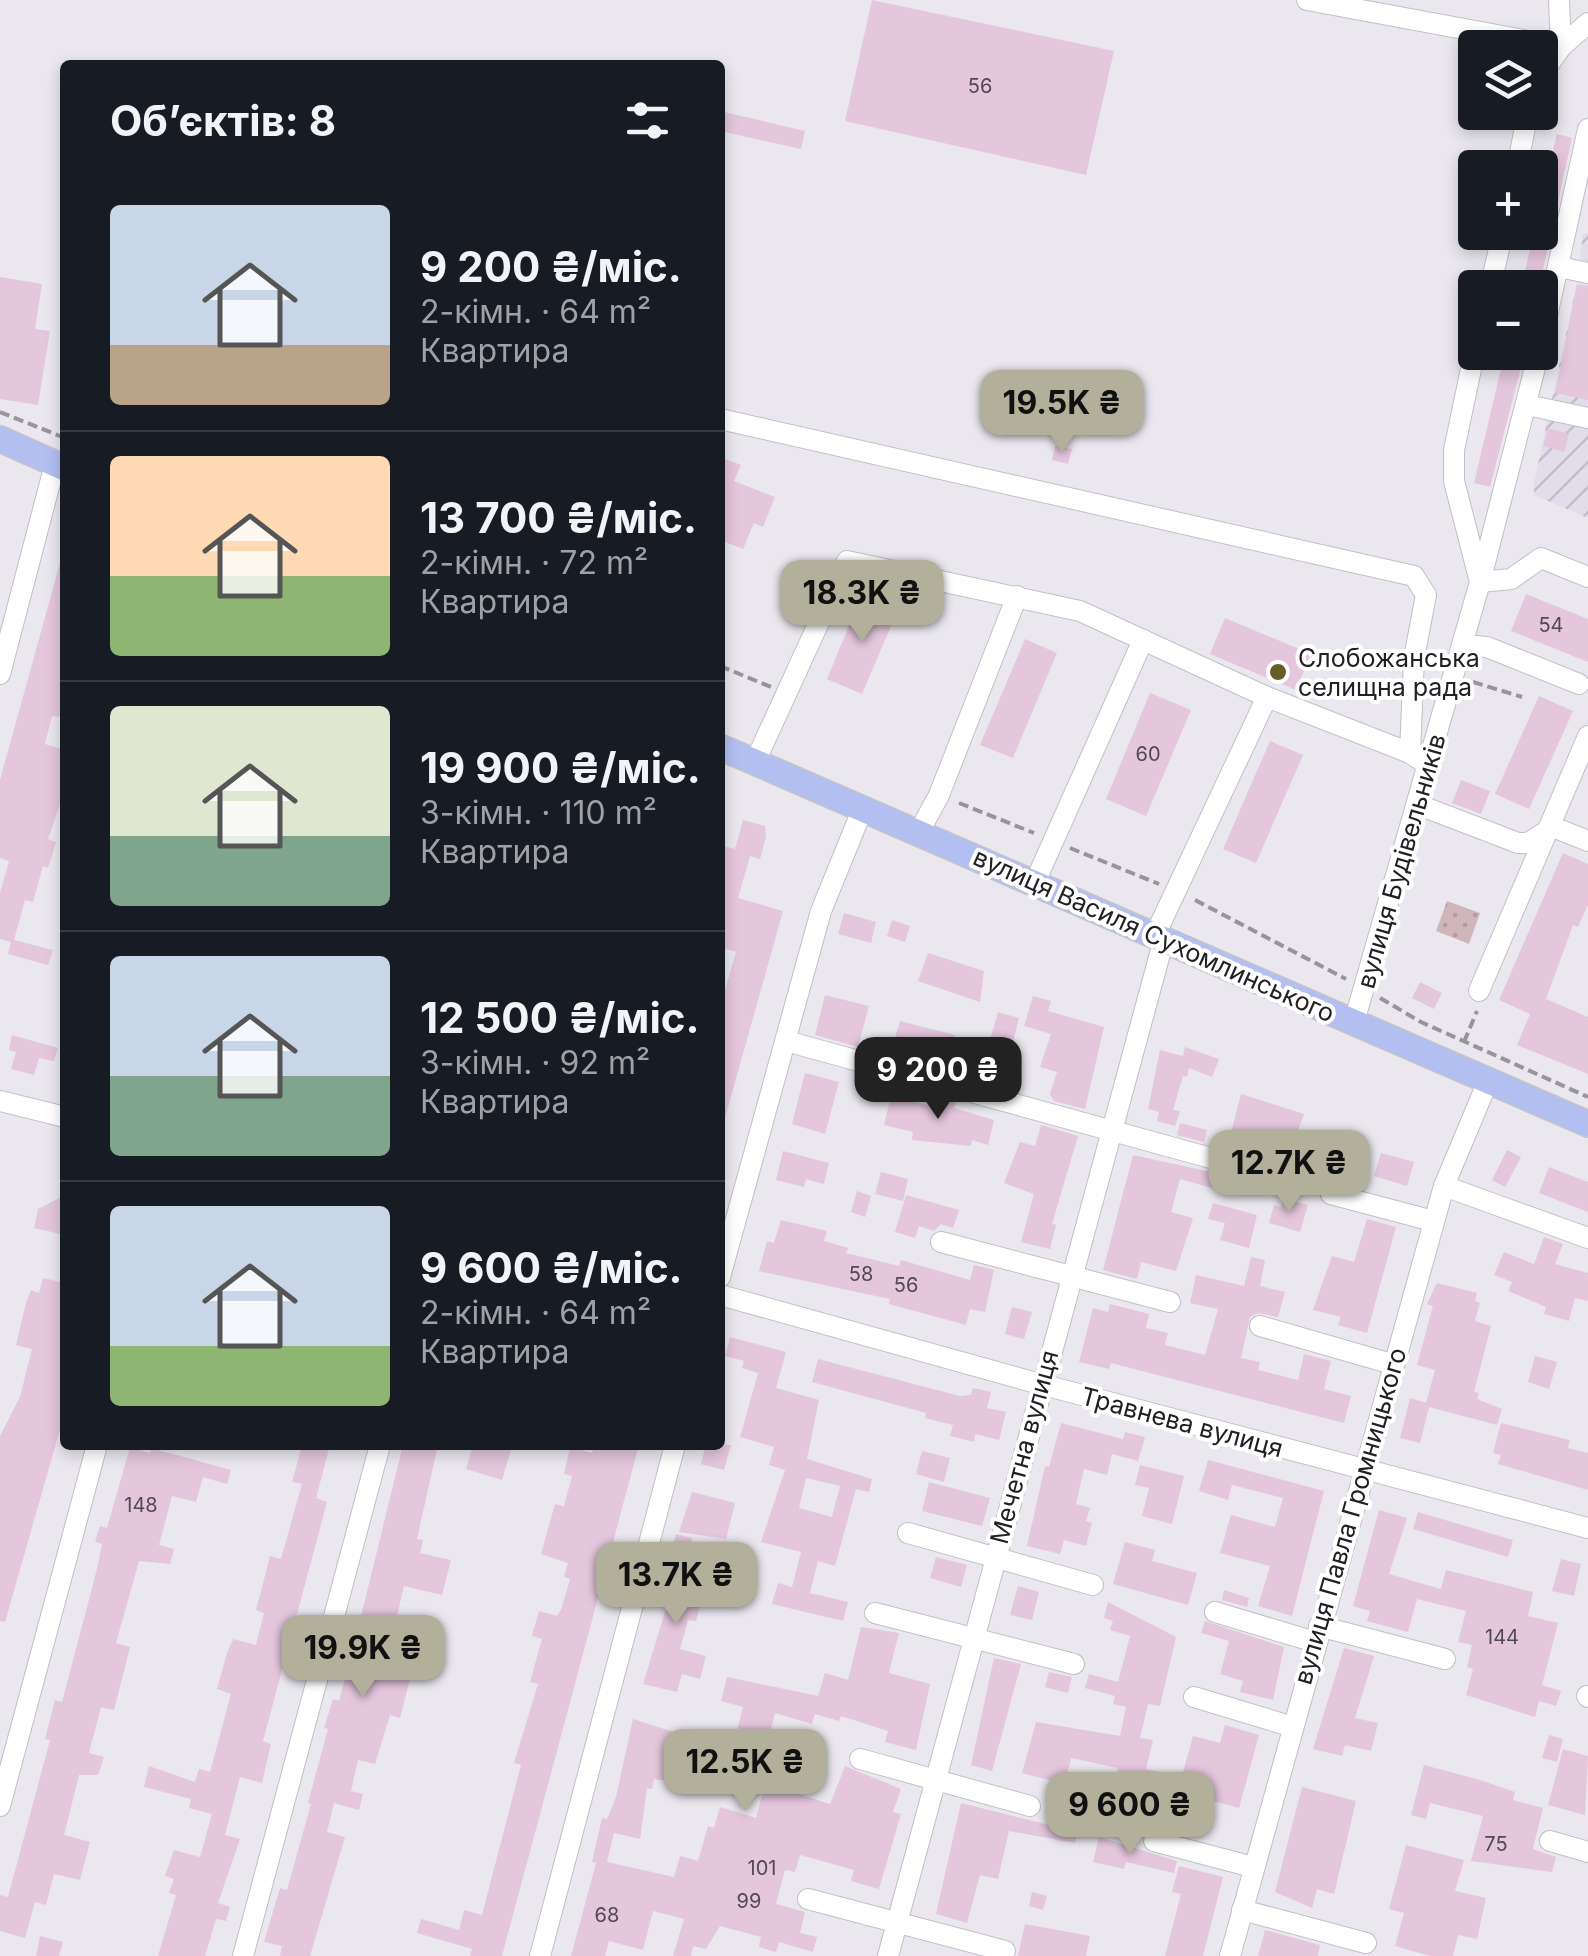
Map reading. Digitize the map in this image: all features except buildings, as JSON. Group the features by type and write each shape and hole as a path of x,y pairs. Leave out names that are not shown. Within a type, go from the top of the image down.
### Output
{"main road":[{"path":"0,439 60,466"},
{"name":"вулиця Василя Сухомлинського","path":"725,749 1588,1124"}],"street":[{"path":"1307,0 1401,10 1560,47"},
{"path":"1558,0 1560,47"},
{"path":"1558,50 1588,23"},
{"path":"1558,271 1578,216 1588,130"},
{"path":"1559,267 1588,273"},
{"name":"вулиця Будівельників","path":"1354,1022 1480,582 1454,481 1454,450 1471,370"},
{"path":"1535,370 1480,582 1511,579 1541,558 1588,577"},
{"path":"1527,406 1588,418"},
{"path":"725,419 1414,576 1426,594 1414,658 1410,753"},
{"path":"0,674 60,466"},
{"path":"755,762 846,561 1080,610 1267,697 1410,753 1429,766"},
{"path":"919,832 938,795 1017,596"},
{"path":"1035,882 1144,640"},
{"path":"1463,645 1487,646 1579,684"},
{"name":"Мечетна вулиця","path":"888,1956 1160,937 1267,697"},
{"path":"1478,1000 1587,741"},
{"path":"1419,804 1518,842 1528,843 1552,827"},
{"path":"725,1259 821,911 863,808"},
{"path":"1552,827 1588,841"},
{"path":"786,1040 1218,1160"},
{"name":"вулиця Павла Громницького","path":"1230,1956 1290,1726 1444,1186 1488,1081"},
{"path":"0,1100 60,1116"},
{"path":"1444,1186 1588,1238"},
{"path":"1331,1194 1434,1221"},
{"path":"942,1242 1170,1302"},
{"name":"Травнева вулиця","path":"725,1296 1588,1528"},
{"path":"1260,1326 1392,1364"},
{"path":"0,1806 96,1450"},
{"path":"243,1956 379,1450"},
{"path":"540,1956 674,1450"},
{"path":"908,1533 1093,1585"},
{"path":"1215,1612 1444,1659"},
{"path":"875,1613 1074,1664"},
{"path":"1194,1697 1290,1726"},
{"path":"860,1759 1030,1806"},
{"path":"1154,1841 1253,1867"},
{"path":"1550,1841 1588,1852"},
{"path":"808,1899 1005,1951"},
{"path":"1242,1910 1366,1943"}],"path":[{"path":"0,412 60,436"},
{"path":"725,668 786,693"},
{"path":"1454,676 1522,697"},
{"path":"938,795 1178,891 1464,1042 1588,1097"},
{"path":"1464,1042 1478,1000"}],"shaded area":[{"path":"1583,233 1588,234 1588,518 1534,495 1577,282"},
{"path":"1447,901 1480,913 1469,944 1436,931"}],"place":[{"name":"Слобожанська селищна рада","path":"1278,672"}]}
